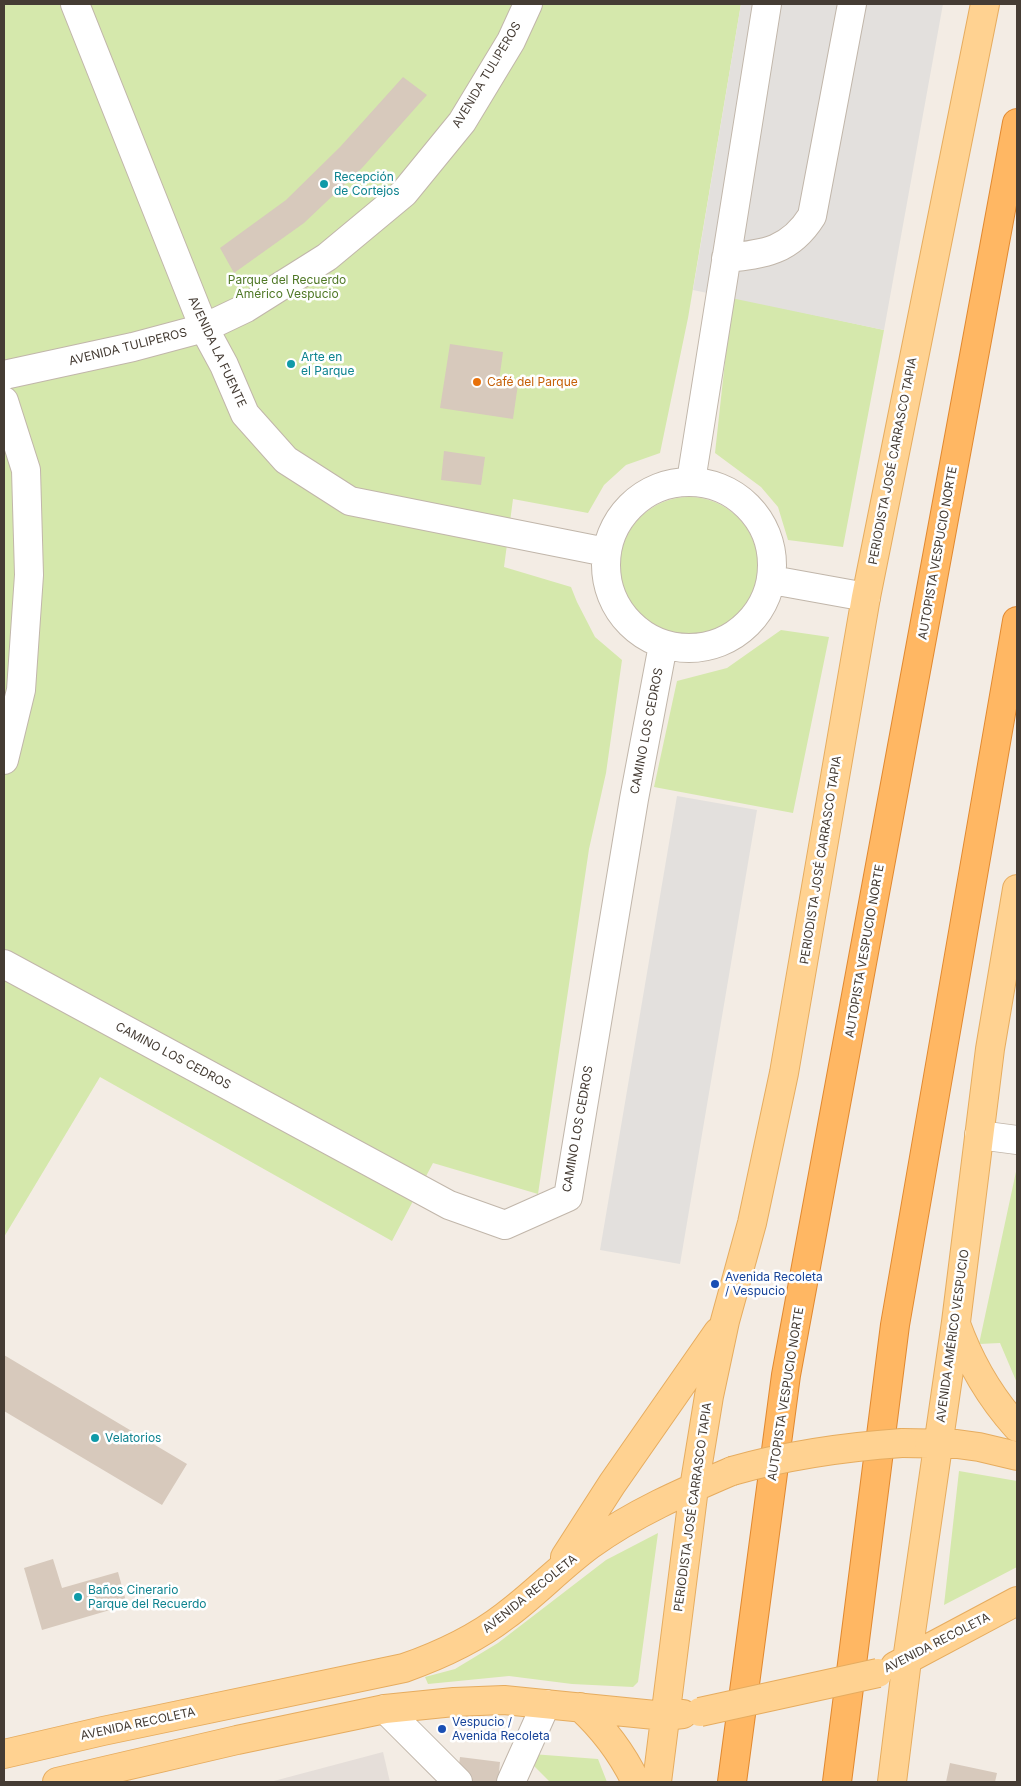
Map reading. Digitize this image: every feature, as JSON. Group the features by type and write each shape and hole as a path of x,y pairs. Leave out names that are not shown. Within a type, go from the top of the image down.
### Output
{"highway":[{"name":"AUTOPISTA VESPUCIO NORTE","path":"732,1782 786,1375 1017,124"},
{"path":"837,1782 895,1325 1017,621"}],"main road":[{"name":"PERIODISTA JOSÉ CARRASCO TAPIA","path":"665,1716 694,1488 709,1396 725,1321 752,1223 784,1073 866,597 985,4"},
{"name":"AVENIDA AMÉRICO VESPUCIO","path":"892,1782 907,1660 956,1322 990,1049 1017,890"},
{"path":"554,1573 612,1484 725,1321"},
{"path":"956,1322 964,1346 988,1391 1017,1427"},
{"name":"AVENIDA RECOLETA","path":"4,1754 103,1731 404,1668 451,1650 506,1616 554,1573 592,1544 632,1519 732,1471 818,1451 902,1443 938,1443 979,1447 1017,1456"},
{"name":"AVENIDA RECOLETA","path":"57,1782 237,1740 385,1710 504,1700 665,1716 700,1712 878,1673 907,1660 1017,1601"},
{"path":"580,1707 609,1737 636,1782"},
{"path":"658,1782 665,1716"}],"street":[{"name":"AVENIDA LA FUENTE","path":"75,4 204,328 224,366 245,414 286,460 350,502 606,552"},
{"name":"AVENIDA TULIPEROS","path":"4,375 133,347 204,328 246,308 327,257 404,193 462,122 511,41 528,4"},
{"path":"691,481 767,4"},
{"path":"726,258 760,254 784,245 803,231 812,216 852,4"},
{"path":"4,401 26,470 29,575 21,690 4,760"},
{"path":"691,481 719,486 744,502 762,524 772,551 772,580 762,607 744,629 719,644 691,649 663,645 642,634 624,618 612,598 606,575 606,552 613,529 627,508 645,493 667,484 691,481"},
{"path":"772,580 866,597"},
{"name":"CAMINO LOS CEDROS","path":"4,964 449,1205 505,1225 568,1197 634,799 663,645"},
{"path":"979,1135 1017,1140"},
{"path":"511,1782 546,1704"},
{"path":"385,1710 458,1782"}],"shaded area":[{"path":"741,4 943,4 884,330 693,290"},
{"path":"677,796 757,810 680,1264 600,1250"},
{"path":"383,1752 390,1782 270,1782"}],"green space":[{"name":"Parque del Recuerdo Américo Vespucio","path":"4,4 741,4 688,318 660,453 626,465 604,485 588,513 513,499 504,567 571,587 595,637 622,660 606,773 589,849 538,1194 433,1163 392,1241 100,1077 4,1237"},
{"path":"732,297 884,330 843,547 788,540 778,507 761,487 715,453"},
{"path":"689,497 715,503 727,509 737,518 746,528 752,540 758,566 752,592 746,604 737,614 727,623 715,629 689,635 663,629 651,623 641,614 632,604 626,592 620,566 626,540 632,528 641,518 651,509 663,503"},
{"path":"781,630 829,637 793,813 654,787 677,681 727,668"},
{"path":"1017,1167 1017,1383 1000,1343 979,1344"},
{"path":"959,1471 1017,1481 1017,1567 944,1605"},
{"path":"658,1533 638,1682 633,1687 572,1684 509,1676 428,1684 425,1677 455,1669 498,1643 606,1560"},
{"path":"532,1754 598,1759 607,1782 550,1782 532,1764"}],"building":[{"name":"Recepción de Cortejos","path":"403,77 427,95 362,168 304,223 234,273 220,248 286,200 340,147"},
{"name":"Café del Parque","path":"450,344 503,352 499,381 518,384 513,419 440,408"},
{"path":"444,451 485,457 481,485 441,480"},
{"name":"Velatorios","path":"4,1355 187,1464 162,1505 4,1411"},
{"name":"Baños Cinerario Parque del Recuerdo","path":"53,1559 62,1588 118,1572 127,1605 42,1630 24,1568"},
{"path":"460,1757 500,1762 498,1782 457,1782"},
{"path":"950,1763 997,1773 995,1782 946,1782"}],"place":[{"name":"Recepción de Cortejos","path":"324,184"},
{"name":"Arte en el Parque","path":"291,364"},
{"name":"Café del Parque","path":"477,382"},
{"name":"Avenida Recoleta / Vespucio","path":"715,1284"},
{"name":"Velatorios","path":"95,1438"},
{"name":"Baños Cinerario Parque del Recuerdo","path":"78,1597"},
{"name":"Vespucio / Avenida Recoleta","path":"442,1729"}]}
